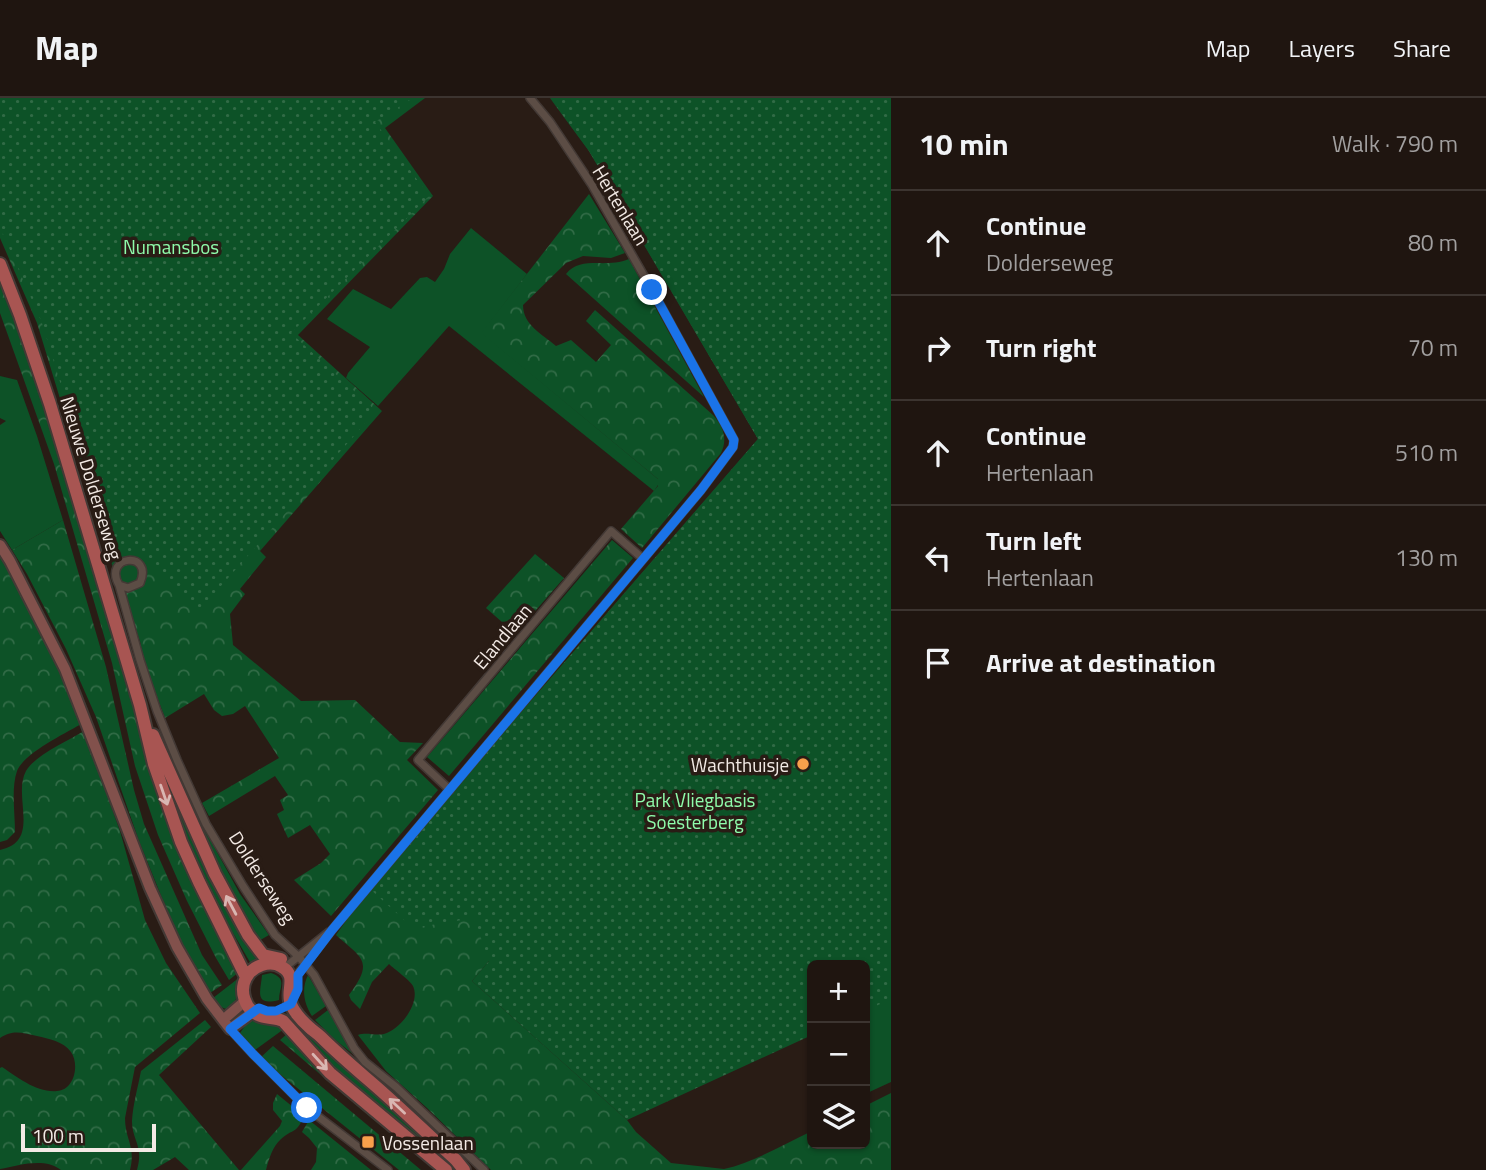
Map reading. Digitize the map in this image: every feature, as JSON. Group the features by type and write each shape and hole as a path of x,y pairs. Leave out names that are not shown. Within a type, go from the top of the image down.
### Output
{"main road":[{"name":"Nieuwe Dolderseweg","path":"0,264 50,404 140,705 154,764 181,842 228,942 249,974"},
{"path":"0,545 65,669 149,888 177,947 206,999 227,1025 252,1007"},
{"name":"Nieuwe Dolderseweg","path":"140,705 215,874 256,948 263,955 291,963"},
{"path":"252,1007 276,1011 293,1001 298,989 298,975 291,963"},
{"path":"291,963 269,964 258,967 249,974 243,988 257,1015 283,1021 330,1073 446,1170"},
{"path":"291,963 289,974 292,982 289,995 319,1034 464,1170"}],"street":[{"name":"Hertenlaan","path":"298,975 332,930 701,490 729,454 734,440 659,301 592,185 550,122 530,98"},
{"name":"Elandlaan","path":"450,790 418,760 611,531 642,558"},
{"name":"Dolderseweg","path":"119,585 139,660 157,711 206,824 291,963 307,965 354,1048 365,1062 396,1087 484,1170"},
{"name":"Hertenlaan","path":"291,963 332,930"},
{"path":"227,1025 307,1108 388,1170"}],"green space":[{"name":"Numansbos","path":"0,98 425,98 385,128 433,196 298,335 382,411 260,551 266,557 240,589 245,594 230,614 233,645 301,701 355,700 400,742 423,743 407,760 438,790 331,916 294,880 330,854 310,825 288,838 277,814 284,810 280,800 288,795 275,776 209,816 202,803 279,758 245,706 233,714 222,716 214,710 204,694 165,718 103,540 37,323 0,238"},
{"name":"Numansbos","path":"0,98 413,98 375,122 429,196 291,333 376,411 197,613 140,550 113,555 42,323 0,227"},
{"path":"550,98 792,404 489,961 472,981 671,1163 724,1169 758,1157 807,1133 807,1149 870,1149 870,1104 891,1093 891,1170 491,1170 386,1071 358,1035 384,1034 396,1027 412,1008 415,993 413,986 389,964 372,982 360,1009 349,995 361,975 362,961 336,935 369,888 758,439 589,151"},
{"name":"Park Vliegbasis Soesterberg","path":"550,98 891,98 891,999 870,1009 870,960 807,960 807,1037 627,1120 472,981 489,961 474,918 413,928 369,888 758,439 589,151"},
{"path":"589,194 625,253 611,258 583,256 566,263 523,305 526,318 556,346 571,340 596,362 611,345 586,321 595,310 713,415 722,428 724,438 721,453 642,548 621,529 658,486 658,479 481,333"},
{"path":"471,228 527,274 482,333 658,479 654,491 449,326 378,406 346,378 370,347 327,319 353,289 391,309 420,278 427,277 435,282 450,254"},
{"path":"629,259 704,397 566,274 579,265"},
{"path":"0,277 24,339 186,868 239,972 229,980 187,901 158,835 135,766 112,663 54,464 0,313"},
{"path":"0,376 17,380 63,520 12,550 0,531 0,425 6,421 0,418"},
{"path":"63,520 106,667 144,824 202,955 222,985 210,993 182,943 162,898 96,717 66,649 12,550"},
{"path":"612,540 633,558 449,776 427,757"},
{"path":"0,554 24,596 83,723 46,744 21,764 14,785 15,832 7,840 0,842"},
{"path":"535,554 564,578 529,618 502,622 486,608"},
{"path":"84,731 120,831 145,920 166,963 200,1013 135,1067 125,1118 132,1155 130,1170 61,1170 40,1163 0,1169 0,1068 42,1090 57,1091 63,1090 71,1082 75,1063 71,1052 55,1041 18,1032 0,1038 0,850 13,845 20,838 24,817 23,781 30,765"},
{"path":"172,795 217,885 261,958 251,964 194,860 184,838"},
{"path":"189,807 194,810 240,894 269,935 257,942 232,897"},
{"path":"271,973 279,978 281,984 279,1000 271,1002 262,999 260,991 262,975"},
{"path":"308,975 326,1006 312,1016 304,996"},
{"path":"240,977 236,999 230,1008 225,1009 213,998"},
{"path":"891,987 891,1082 870,1092 870,1023 870,997"},
{"path":"328,1010 354,1055 315,1020"},
{"path":"292,1012 321,1046 452,1167 338,1071 285,1017"},
{"path":"252,1019 284,1029 255,1050 240,1033"},
{"path":"205,1020 211,1027 159,1075 239,1170 189,1170 175,1157 153,1170 137,1170 139,1155 132,1121 141,1071"},
{"path":"287,1034 339,1087 381,1126 280,1040"},
{"path":"273,1046 421,1170 399,1170 260,1058"},
{"path":"277,1094 304,1116 296,1129 275,1146 266,1170 241,1170 280,1126 282,1121 273,1110"},
{"path":"309,1120 371,1170 311,1170 316,1162 317,1148 302,1132"}],"place":[{"name":"Wachthuisje","path":"803,764"},
{"name":"Vossenlaan","path":"368,1142"}],"route":[{"path":"307,1108 230,1029 259,1008 276,1011 291,1004 298,989 298,975 332,930 701,490 733,447 734,440 652,290"}]}
